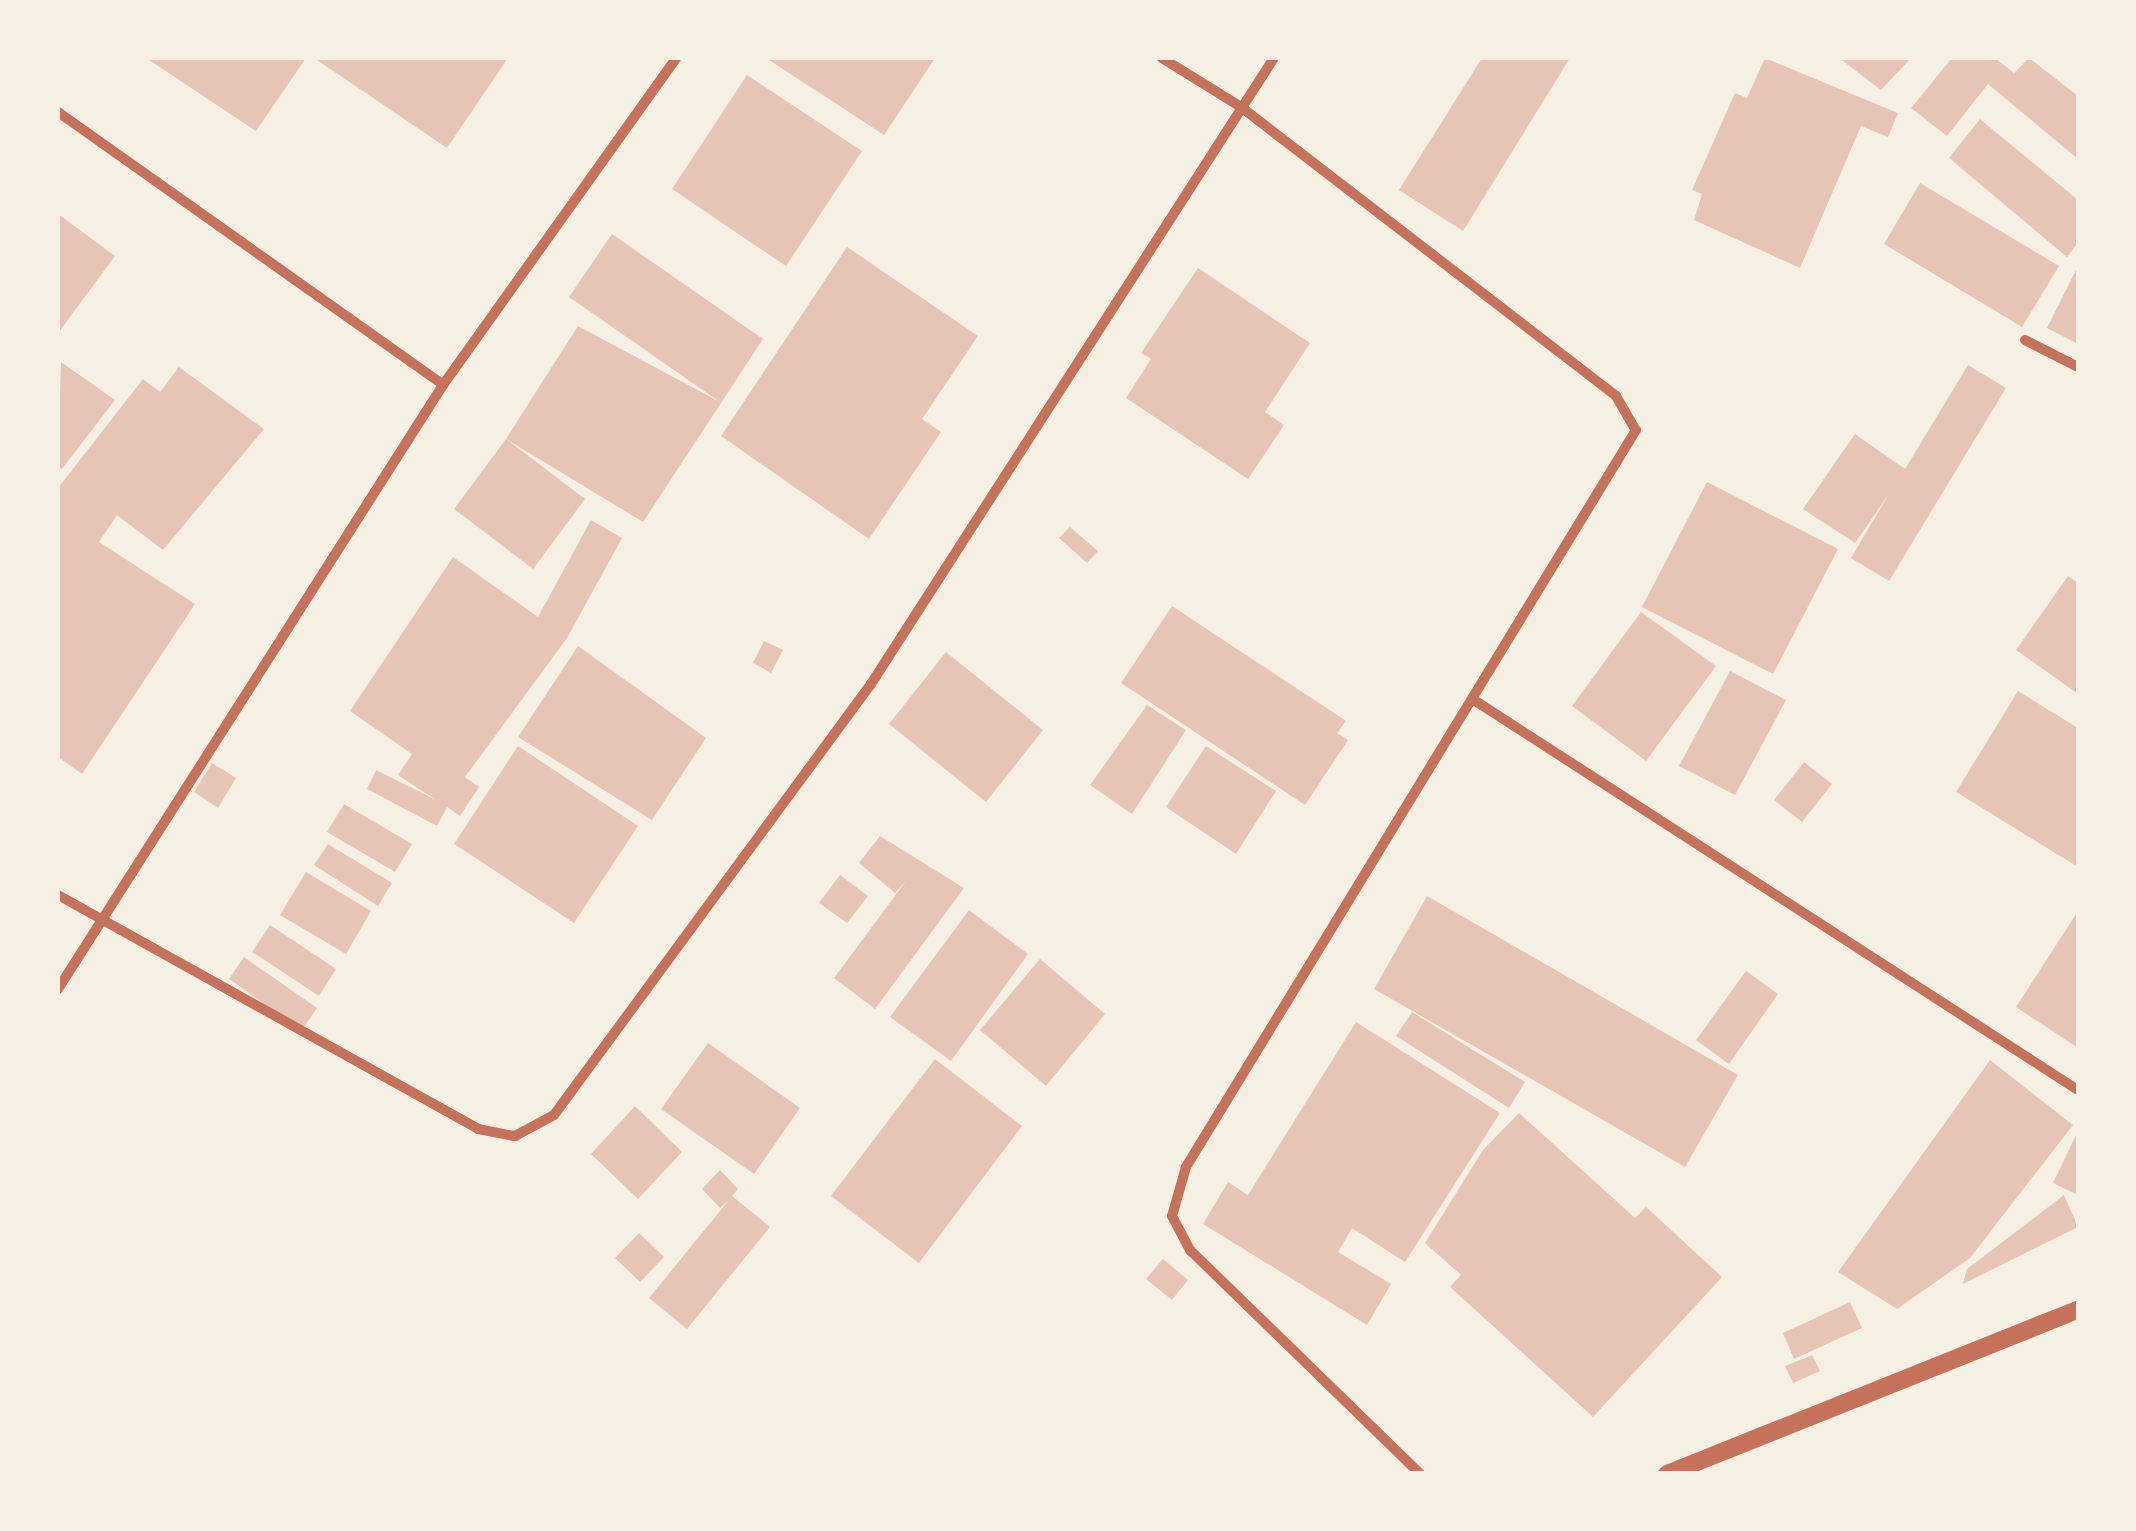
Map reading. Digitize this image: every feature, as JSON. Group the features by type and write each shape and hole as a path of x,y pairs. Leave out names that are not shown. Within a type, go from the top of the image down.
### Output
{"street":[{"path":"58,989 443,385 676,58"},
{"path":"1162,58 1241,107 1616,396 1636,430 1477,702 1186,1167 1172,1216 1191,1251 1420,1474"},
{"path":"58,895 101,924 478,1129 516,1136 554,1116 871,684 1274,58"},
{"path":"58,112 443,385"},
{"path":"2025,340 2078,367"},
{"path":"1477,702 2078,1090"},
{"path":"1667,1474 2078,1310"}],"building":[{"path":"146,58 306,58 256,131"},
{"path":"314,58 508,58 447,148"},
{"path":"766,58 935,58 884,135"},
{"path":"1482,58 1570,58 1463,231 1399,190"},
{"path":"1765,58 1898,113 1888,137 1861,126 1800,268 1694,220 1702,194 1692,190 1735,93 1747,98"},
{"path":"1839,58 1911,58 1881,90"},
{"path":"1952,58 1995,58 2014,73 2029,58 2078,96 2078,159 1988,84 1947,136 1911,108"},
{"path":"747,75 862,151 786,266 672,189"},
{"path":"1980,119 2078,200 2078,243 2067,257 1949,158"},
{"path":"1920,183 2059,266 2022,327 1884,244"},
{"path":"58,214 115,256 58,333"},
{"path":"612,234 763,339 643,522 506,439 578,326 720,402 569,297"},
{"path":"847,247 978,336 922,419 941,432 869,539 721,436"},
{"path":"2078,266 2078,344 2047,328"},
{"path":"1198,268 1310,343 1265,412 1284,425 1248,479 1126,398 1151,359 1141,353"},
{"path":"61,362 115,400 62,469 58,466"},
{"path":"1968,365 2006,388 1889,581 1851,558 1889,494 1855,543 1803,509 1855,434 1905,469"},
{"path":"179,367 264,429 163,550 117,515 99,542 195,604 82,774 58,757 58,488 143,379 160,392"},
{"path":"506,439 585,499 533,569 454,509"},
{"path":"1707,482 1838,549 1773,674 1642,607"},
{"path":"591,520 622,538 567,638 465,777 479,787 460,816 447,807 437,826 367,789 376,770 436,800 398,775 412,754 350,711 453,557 538,617"},
{"path":"1070,527 1098,551 1087,563 1059,538"},
{"path":"2068,576 2078,583 2078,694 2016,650"},
{"path":"1172,606 1346,721 1337,733 1348,740 1305,805 1121,683"},
{"path":"1641,612 1716,666 1646,761 1572,706"},
{"path":"764,641 783,650 771,673 753,663"},
{"path":"578,646 706,738 652,820 518,737"},
{"path":"946,652 1043,730 986,802 889,724"},
{"path":"1730,671 1786,700 1735,795 1679,766"},
{"path":"2018,691 2078,728 2078,867 1956,792"},
{"path":"1147,705 1186,730 1132,814 1090,785"},
{"path":"518,746 638,826 574,923 454,844"},
{"path":"1206,746 1276,791 1236,854 1166,807"},
{"path":"1804,762 1832,784 1802,822 1774,800"},
{"path":"212,763 236,778 218,808 194,792"},
{"path":"344,804 412,844 395,872 327,832"},
{"path":"880,836 964,888 875,1009 834,978 906,881 895,893 859,863"},
{"path":"328,844 392,883 378,906 314,865"},
{"path":"306,872 371,911 346,954 280,915"},
{"path":"840,875 868,896 847,923 819,903"},
{"path":"1427,896 1738,1075 1685,1167 1374,989"},
{"path":"969,910 1028,954 951,1061 890,1017"},
{"path":"2078,911 2078,1048 2016,1007"},
{"path":"270,925 336,969 319,996 252,952"},
{"path":"244,957 317,1008 302,1030 229,979"},
{"path":"1040,959 1105,1014 1046,1086 980,1030"},
{"path":"1746,971 1778,994 1729,1064 1696,1040"},
{"path":"1412,1012 1525,1082 1509,1108 1396,1036"},
{"path":"1356,1022 1500,1113 1405,1262 1352,1228 1338,1252 1391,1284 1367,1325 1203,1224 1228,1182 1248,1195"},
{"path":"708,1043 800,1108 754,1174 661,1109"},
{"path":"935,1059 1022,1126 919,1263 831,1196"},
{"path":"1990,1060 2073,1125 1970,1258 1897,1309 1838,1272"},
{"path":"635,1106 682,1152 638,1199 591,1154"},
{"path":"1519,1113 1635,1218 1646,1207 1722,1277 1593,1417 1450,1287 1461,1275 1425,1243 1483,1150"},
{"path":"2078,1131 2078,1195 2053,1183"},
{"path":"720,1170 738,1189 732,1196 770,1227 687,1329 649,1298 729,1200 720,1208 702,1189"},
{"path":"2064,1195 2078,1227 1963,1284 1967,1269"},
{"path":"639,1233 664,1257 640,1282 615,1258"},
{"path":"1163,1259 1188,1280 1172,1300 1146,1279"},
{"path":"1850,1302 1862,1328 1794,1359 1783,1333"},
{"path":"1812,1355 1820,1371 1793,1383 1785,1366"}]}
